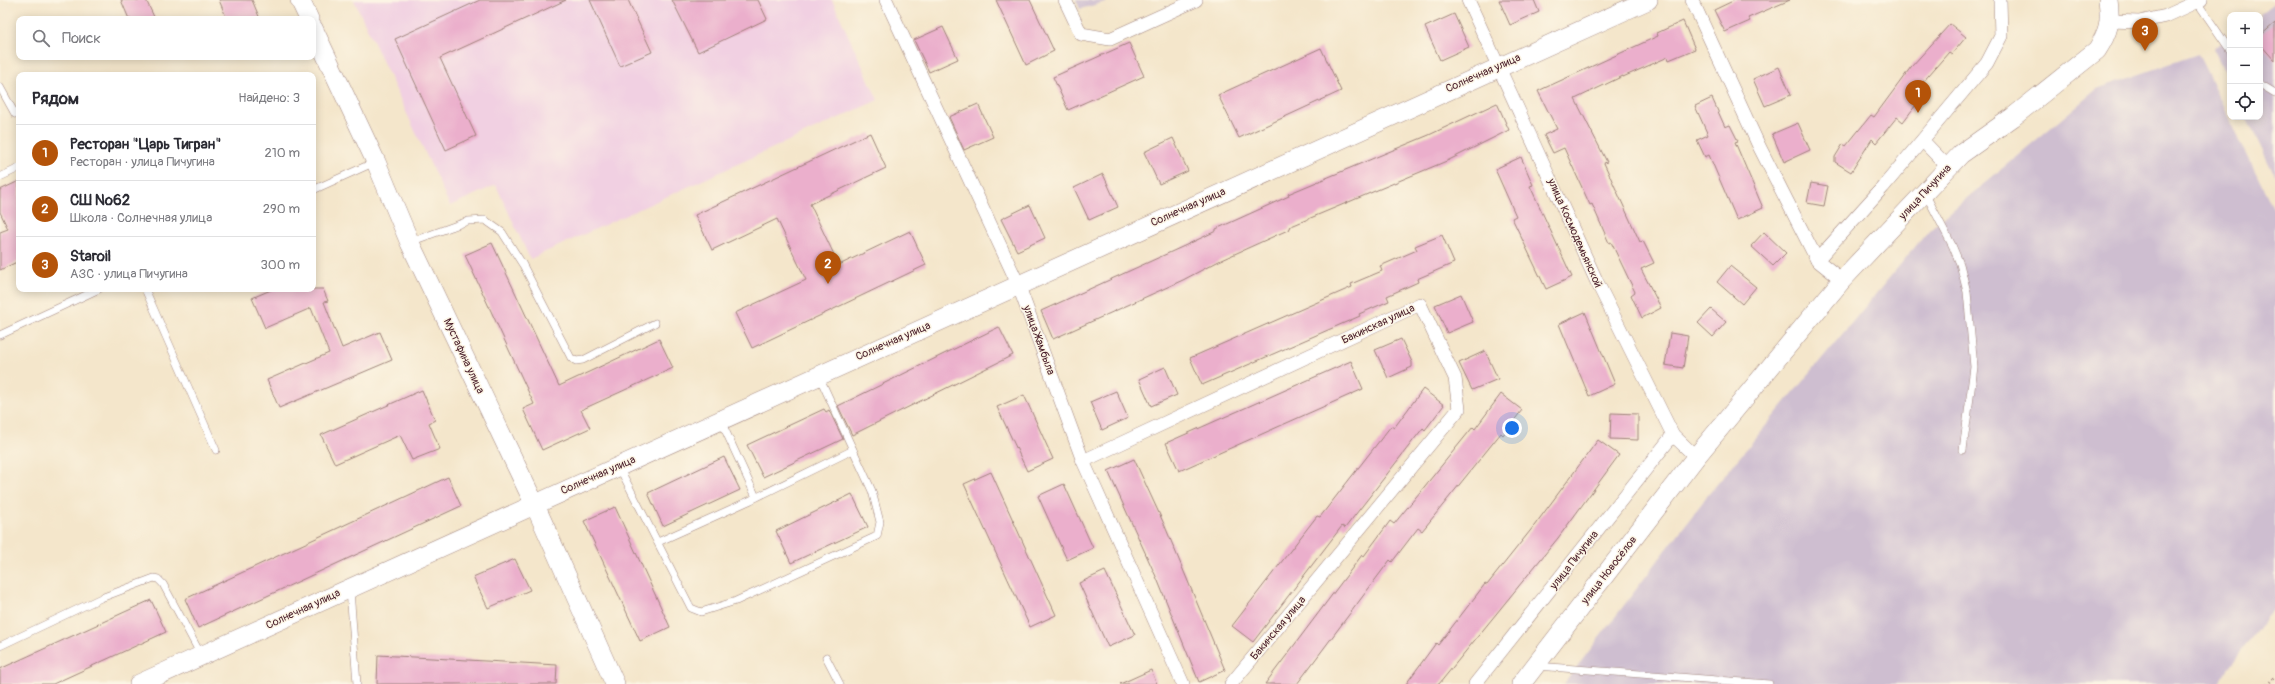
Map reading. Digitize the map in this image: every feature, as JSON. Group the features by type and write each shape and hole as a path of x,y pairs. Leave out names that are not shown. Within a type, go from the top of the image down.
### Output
{"street":[{"path":"300,0 308,16"},
{"name":"улица Жамбыла","path":"886,0 1018,284 1083,461 1183,684"},
{"path":"1065,0 1081,34 1110,39 1196,0"},
{"name":"улица Космодемьянской","path":"1468,0 1500,66 1597,282 1673,435 1696,457"},
{"name":"Солнечная улица","path":"140,684 534,503 1648,0"},
{"path":"1692,0 1759,146 1817,260 1842,280"},
{"path":"1817,260 1923,141 1987,63 2001,36 2000,0"},
{"path":"2108,0 2110,21 2139,22 2166,16 2199,1"},
{"name":"улица Пичугина","path":"1696,457 1842,280 1948,167 1961,154 2013,117 2097,50 2106,36 2110,21"},
{"name":"Мустафина улица","path":"316,34 376,162 410,243 534,503 615,684"},
{"path":"1923,141 1948,167"},
{"name":"Бакинская улица","path":"1083,461 1420,304 1455,378 1459,409 1231,684"},
{"name":"улица Пичугина","path":"1475,684 1673,435"},
{"name":"улица Новосёлов","path":"1521,684 1696,457"}],"lane":[{"path":"2199,1 2229,48"},
{"path":"2263,86 2275,93"},
{"path":"0,87 15,114"},
{"path":"316,189 376,162"},
{"path":"0,176 16,169"},
{"path":"1924,193 1954,252 1967,292 1974,367 1963,450"},
{"path":"410,243 468,221 485,220 502,232 515,252 571,358 576,361 583,360 655,323"},
{"path":"0,335 93,292"},
{"path":"146,292 216,450"},
{"path":"618,466 691,608 701,612 736,601 877,536 880,522 872,491 819,374"},
{"path":"720,419 756,497"},
{"path":"658,542 853,450"},
{"path":"0,646 101,598 154,578 158,578 163,584 202,655"},
{"path":"350,588 357,684"},
{"path":"826,657 840,684"},
{"path":"1535,666 1769,684"}],"path":[{"path":"2267,684 2275,676"}],"shaded area":[{"path":"354,0 832,0 878,100 530,259 496,185 450,206"},
{"path":"1076,0 1112,0 1080,9"},
{"path":"2275,2 2275,176 2247,120 2263,120 2262,12"},
{"path":"2227,38 2227,77 2213,48"},
{"path":"2198,54 2227,114 2227,120 2230,120 2275,212 2275,606 2217,684 1564,684 1708,495 1930,229 2097,89"}],"building":[{"path":"121,0 146,0 154,16 128,16"},
{"path":"219,0 252,0 259,16 226,16"},
{"path":"480,0 566,0 440,58 476,136 446,150 395,39"},
{"path":"590,0 628,0 652,52 620,66"},
{"path":"672,0 758,0 767,19 698,52"},
{"path":"996,0 1030,0 1054,51 1026,65"},
{"path":"1499,0 1534,0 1539,12 1510,25"},
{"path":"1735,0 1790,0 1748,18 1750,21 1725,32 1714,10"},
{"path":"1454,14 1469,47 1440,60 1425,27"},
{"path":"1683,21 1695,49 1669,60 1668,57 1623,76 1575,99 1607,162 1604,163 1640,242 1643,241 1654,263 1641,269 1661,308 1642,318 1631,295 1635,292 1611,242 1609,243 1592,204 1590,205 1564,148 1553,153 1544,135 1557,129 1538,91 1658,36 1657,33"},
{"path":"2275,23 2275,61 2263,47 2263,33"},
{"path":"1950,24 1966,37 1952,54 1949,52 1915,91 1922,97 1903,122 1897,117 1876,143 1872,139 1851,172 1835,162 1835,157 1843,144 1846,146 1871,115 1874,117 1911,67"},
{"path":"943,27 958,59 929,72 914,40"},
{"path":"1129,43 1144,76 1068,110 1053,77"},
{"path":"1321,48 1341,91 1239,138 1218,95"},
{"path":"1779,67 1791,95 1765,106 1753,79"},
{"path":"1712,98 1725,127 1730,125 1738,141 1735,142 1763,208 1737,220 1709,155 1705,157 1697,140 1708,135 1695,106"},
{"path":"1497,103 1509,130 1449,160 1289,227 1290,229 1219,261 1183,280 1053,339 1041,311 1216,231 1216,229 1289,196 1288,194 1429,135"},
{"path":"978,104 993,137 964,150 949,117"},
{"path":"1798,123 1810,150 1784,162 1772,134"},
{"path":"870,133 886,168 810,204 839,265 910,231 926,265 752,348 735,313 806,280 777,219 712,250 695,215"},
{"path":"1173,138 1188,171 1159,184 1144,152"},
{"path":"1521,157 1533,185 1530,186 1572,277 1546,289 1512,218 1516,216 1495,169"},
{"path":"1103,174 1118,207 1089,220 1074,188"},
{"path":"16,182 16,262 0,270 0,232 8,229 0,212 0,190"},
{"path":"1811,183 1828,186 1824,206 1807,203"},
{"path":"1030,205 1045,238 1017,251 1001,219"},
{"path":"1764,232 1786,253 1773,266 1751,246"},
{"path":"1442,235 1454,263 1417,279 1418,282 1387,296 1389,301 1359,314 1360,316 1202,385 1190,358 1352,287 1351,284 1382,271 1380,266 1417,250 1415,246"},
{"path":"492,243 559,386 659,339 673,368 581,410 590,428 542,450 523,409 534,404 465,255"},
{"path":"1730,266 1756,287 1742,304 1717,282"},
{"path":"316,289 323,289 328,301 324,302 342,348 380,332 392,360 279,408 267,380 329,353 311,308 265,328 252,298 266,292 316,292"},
{"path":"1461,294 1473,322 1447,333 1435,305"},
{"path":"1711,309 1726,322 1713,337 1698,323"},
{"path":"1585,312 1615,384 1589,396 1559,324"},
{"path":"999,327 1013,355 852,435 838,406"},
{"path":"1670,333 1688,336 1683,368 1665,365"},
{"path":"1401,339 1412,362 1412,367 1388,378 1375,350"},
{"path":"1485,351 1498,379 1472,390 1459,363"},
{"path":"1351,361 1363,389 1179,471 1166,443"},
{"path":"1165,367 1177,395 1151,406 1139,379"},
{"path":"1423,389 1444,405 1425,430 1423,428 1345,528 1342,526 1253,642 1232,626 1317,516 1320,517 1391,426 1394,428"},
{"path":"422,390 435,420 429,423 440,449 412,460 400,435 335,464 321,435"},
{"path":"1116,391 1128,418 1102,430 1090,402"},
{"path":"1501,394 1522,410 1503,435 1501,433 1422,531 1418,528 1392,562 1390,560 1297,684 1265,684 1362,555 1364,556 1390,521 1394,524 1473,427 1475,429"},
{"path":"1024,395 1053,459 1027,471 997,407"},
{"path":"824,409 826,412 829,410 843,439 763,477 747,445"},
{"path":"1611,413 1638,414 1638,440 1610,439"},
{"path":"1598,440 1619,455 1558,538 1439,684 1406,684 1436,643 1438,645 1485,584 1487,585 1534,526"},
{"path":"724,457 740,490 663,526 648,493"},
{"path":"1134,459 1164,524 1225,670 1199,682 1158,581 1108,471"},
{"path":"991,472 1056,615 1030,627 964,484"},
{"path":"448,477 461,506 198,628 185,599"},
{"path":"1064,484 1093,548 1067,560 1038,496"},
{"path":"852,494 868,527 791,563 776,531"},
{"path":"615,507 670,627 640,641 584,521"},
{"path":"515,559 530,590 488,608 473,577"},
{"path":"1105,571 1135,635 1108,647 1079,583"},
{"path":"151,600 166,632 53,684 0,684 0,669"},
{"path":"378,655 557,665 556,684 377,684"},
{"path":"1151,670 1157,684 1120,684"}],"place":[{"name":"Staroil","path":"2145,51"},
{"name":"Ресторан \"Царь Тигран\"","path":"1918,113"},
{"name":"СШ №62","path":"828,284"}]}
